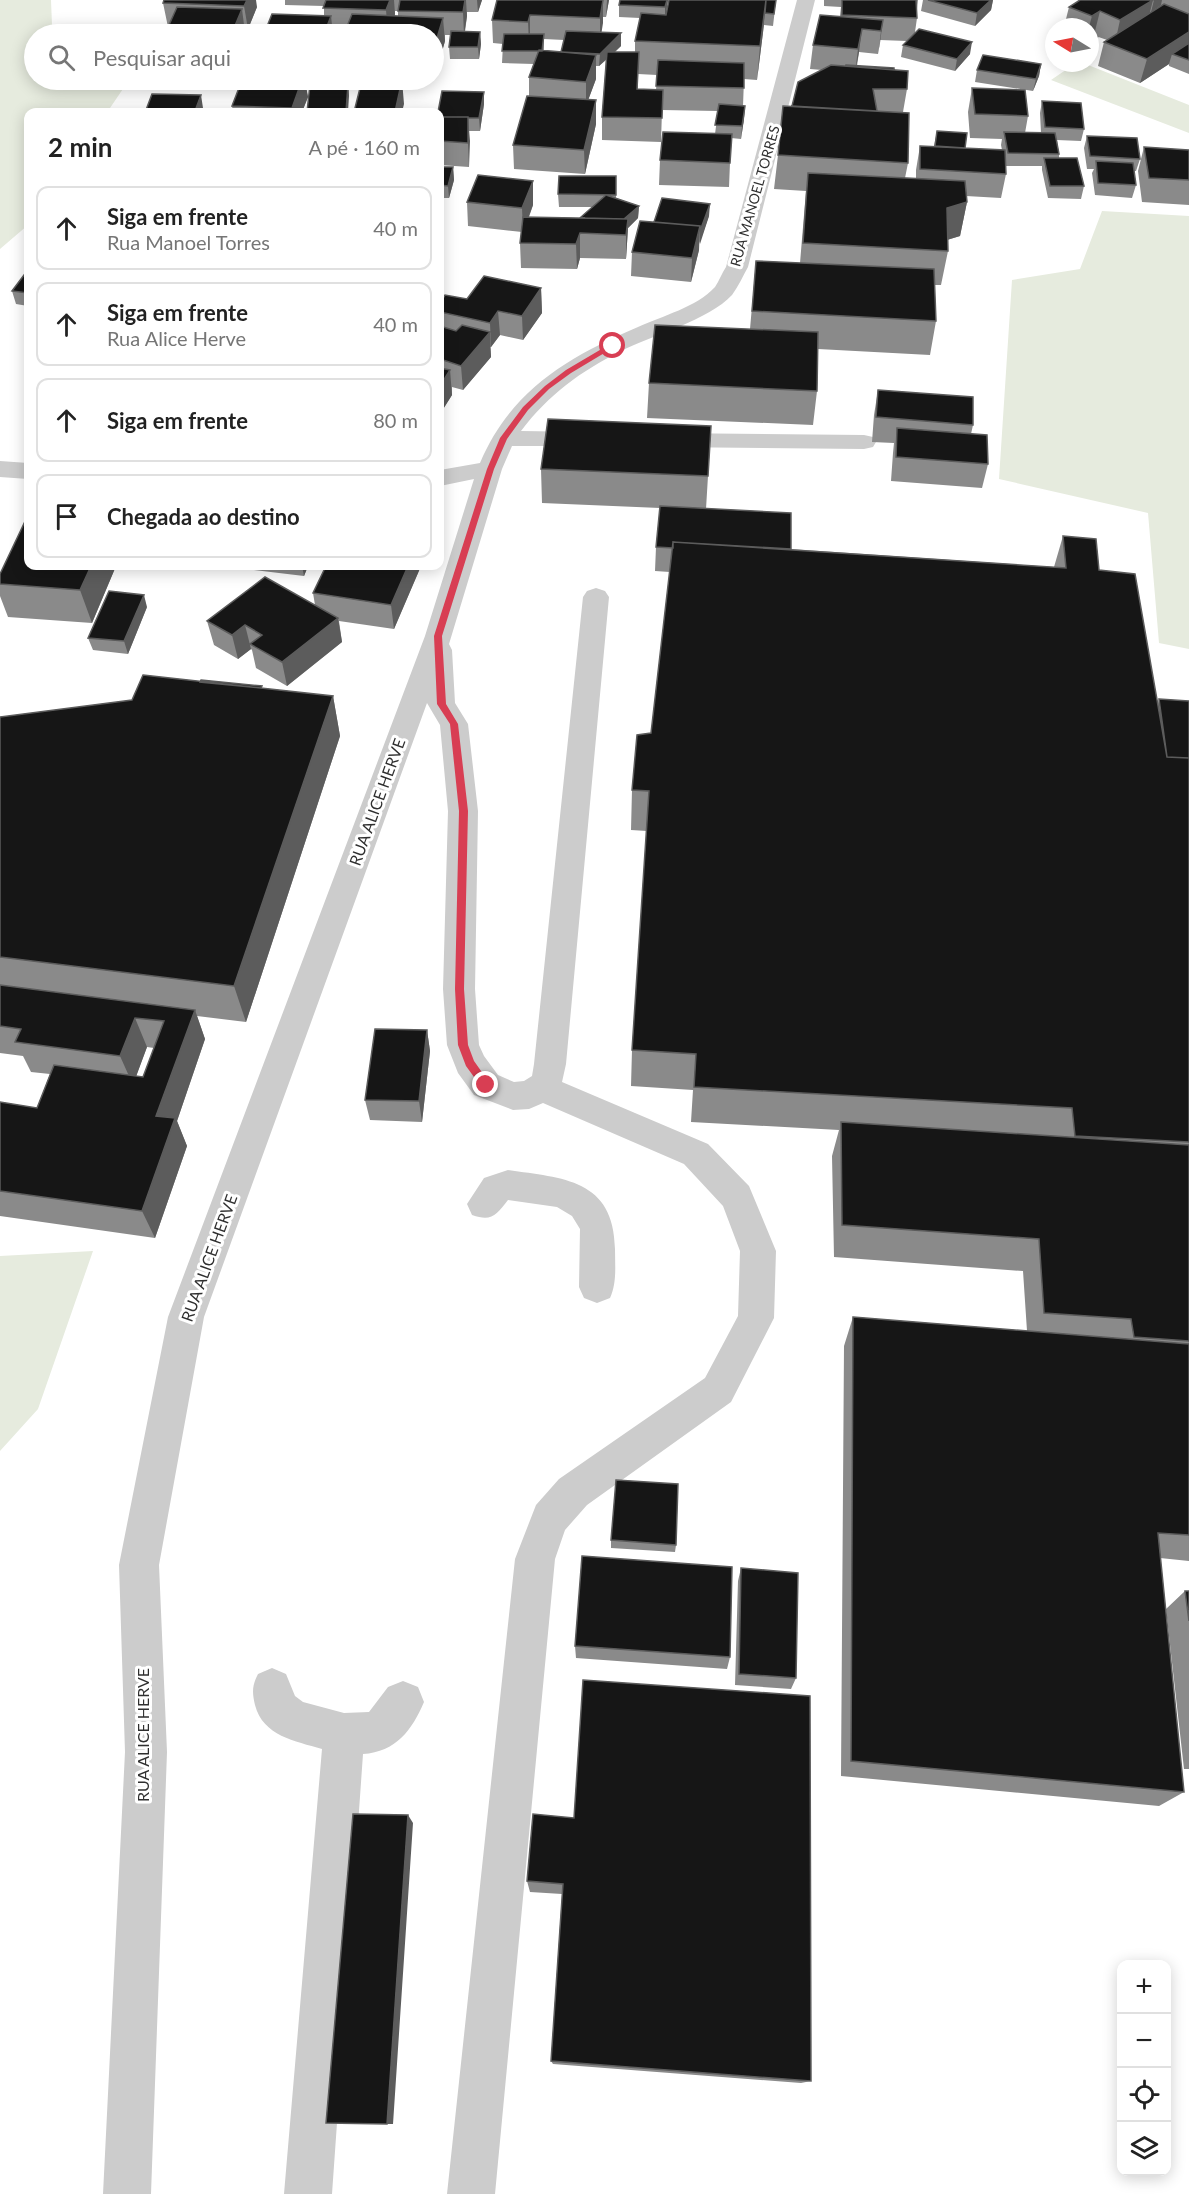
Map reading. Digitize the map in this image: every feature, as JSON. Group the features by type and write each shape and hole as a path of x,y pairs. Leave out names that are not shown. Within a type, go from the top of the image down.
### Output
{"street":[{"name":"RUA MANOEL TORRES","path":"497,454 526,408 547,387 568,371 613,346 708,304 724,290 737,267 806,0"},
{"path":"444,476 497,454 608,439"},
{"path":"643,440 864,441"},
{"name":"RUA ALICE HERVE","path":"127,2194 146,1752 139,1566 186,1317 438,636 497,454"},
{"path":"0,469 24,471"},
{"path":"438,636 441,704 454,724 463,811 459,989 463,1045 470,1063 486,1085 513,1096 529,1095 542,1088 548,1077 550,1064 596,597"},
{"path":"471,2194 535,1559 550,1518 573,1492 718,1390 756,1318 758,1251 737,1197 696,1154 542,1088"},
{"path":"484,1204 496,1189 508,1185 563,1193 584,1205 597,1227 597,1287"},
{"path":"272,1688 277,1709 293,1720 344,1734 378,1732 393,1718 403,1702"},
{"path":"308,2194 344,1734"}],"shaded area":[{"path":"0,0 51,0 52,24 24,24 24,90 122,90 110,108 24,108 24,228 0,249"},
{"path":"1099,69 1189,105 1189,133 1051,80 1063,72 1099,72"},
{"path":"1102,211 1189,216 1189,649 1159,643 1148,513 999,479 1012,280 1080,269"},
{"path":"93,1251 38,1409 0,1451 0,1256"}],"building":[{"path":"164,0 247,0 244,6 163,3"},
{"path":"326,0 390,0 386,10 323,8"},
{"path":"400,0 465,0 463,12 398,11"},
{"path":"497,0 603,0 600,18 530,15 528,22 492,20"},
{"path":"620,0 667,0 665,7 619,5"},
{"path":"669,0 766,0 760,46 635,41 641,13 666,15"},
{"path":"766,0 776,0 774,14 765,13"},
{"path":"842,0 916,0 917,18 842,15"},
{"path":"928,0 991,0 977,13"},
{"path":"1080,0 1153,0 1120,20 1100,11 1092,16 1069,7"},
{"path":"1164,4 1189,14 1189,32 1147,59 1104,42"},
{"path":"177,7 242,9 236,24 169,24"},
{"path":"272,14 331,16 328,24 268,24"},
{"path":"352,14 443,18 441,24 348,24"},
{"path":"820,15 883,20 881,31 862,29 858,49 813,45"},
{"path":"919,29 972,42 957,59 903,45"},
{"path":"451,31 480,32 478,47 449,47"},
{"path":"566,31 621,33 600,54 561,52"},
{"path":"504,34 544,34 542,51 502,51"},
{"path":"1189,43 1189,60 1172,54"},
{"path":"539,50 596,55 586,82 529,77"},
{"path":"607,52 639,52 637,89 663,90 662,118 602,117"},
{"path":"983,55 1041,64 1036,79 977,70"},
{"path":"658,60 744,63 744,88 656,86"},
{"path":"831,65 908,71 907,89 873,89 877,111 792,106 798,82"},
{"path":"846,66 894,68 894,70"},
{"path":"972,88 1025,90 1028,116 975,114"},
{"path":"238,90 298,90 292,108 232,106"},
{"path":"309,90 348,90 346,108 307,108"},
{"path":"360,90 400,90 396,108 355,108"},
{"path":"442,91 484,92 479,118 444,117 444,108 439,108"},
{"path":"152,94 201,95 196,108 147,108"},
{"path":"527,96 596,100 584,150 513,145"},
{"path":"1042,101 1081,103 1084,129 1045,127"},
{"path":"719,104 745,106 742,126 715,125"},
{"path":"783,106 909,113 908,163 778,155"},
{"path":"444,117 468,117 468,143 444,141"},
{"path":"937,131 967,133 965,148 935,146"},
{"path":"663,132 732,134 730,163 660,160"},
{"path":"1004,132 1055,133 1059,154 1008,153"},
{"path":"1087,136 1137,138 1140,159 1090,156"},
{"path":"920,146 1005,150 1006,174 920,169"},
{"path":"1144,147 1189,150 1189,180 1149,178"},
{"path":"1044,158 1077,158 1084,186 1050,186"},
{"path":"1096,161 1133,163 1136,185 1098,183"},
{"path":"444,167 453,167 448,186 444,186"},
{"path":"808,173 965,181 967,202 947,208 948,251 803,243"},
{"path":"478,175 533,181 522,208 467,202"},
{"path":"559,176 616,176 616,195 558,194"},
{"path":"606,195 639,206 624,219 581,217"},
{"path":"662,198 710,204 700,231 700,226 654,222"},
{"path":"523,217 628,219 626,235 580,233 576,244 520,243"},
{"path":"640,221 700,226 692,258 632,252"},
{"path":"756,261 934,269 936,321 752,311"},
{"path":"24,275 24,292 12,291"},
{"path":"484,276 541,288 522,316 498,311 490,323 444,313 445,295 467,299"},
{"path":"462,325 490,332 461,366 444,360 444,327 456,331"},
{"path":"655,325 818,332 817,391 649,383"},
{"path":"444,369 450,370 444,380"},
{"path":"878,390 973,397 973,425 876,417"},
{"path":"548,419 711,426 708,476 541,469"},
{"path":"897,428 987,435 988,464 896,457"},
{"path":"660,506 791,513 791,549 673,542 673,548 656,547"},
{"path":"24,523 24,570 89,570 80,590 0,584 0,574"},
{"path":"1063,536 1096,539 1099,570 1135,574 1167,757 1189,758 1189,1142 1075,1136 1072,1108 694,1087 696,1054 632,1050 649,791 632,790 637,735 651,733 673,542 1066,568"},
{"path":"324,570 406,570 391,605 313,593"},
{"path":"265,577 338,618 282,662 250,644 262,635 245,625 232,635 207,621"},
{"path":"109,591 144,595 124,641 88,638"},
{"path":"143,675 333,696 234,986 0,957 0,717 132,700"},
{"path":"201,680 262,686 261,688 200,682"},
{"path":"1159,699 1189,701 1189,758 1167,757"},
{"path":"0,985 195,1010 156,1116 175,1118 142,1211 0,1191 0,1102 37,1108 54,1065 143,1077 164,1021 135,1018 120,1056 15,1042 21,1029 0,1026"},
{"path":"375,1029 427,1030 419,1101 365,1100"},
{"path":"841,1122 1189,1145 1189,1341 1134,1337 1131,1319 1044,1313 1039,1239 842,1225"},
{"path":"853,1317 1189,1344 1189,1535 1158,1533 1184,1792 851,1761"},
{"path":"616,1480 678,1484 676,1545 611,1540"},
{"path":"582,1556 732,1567 730,1657 575,1646"},
{"path":"741,1568 798,1573 796,1678 739,1674"},
{"path":"1185,1591 1189,1591 1189,1621"},
{"path":"583,1680 810,1696 811,2081 551,2061 563,1884 527,1881 533,1814 574,1818"},
{"path":"353,1814 408,1815 387,2124 326,2123"}],"route":[{"path":"486,1085 478,1077 463,1045 459,989 463,811 454,724 441,704 438,636 490,469 503,438 526,408 547,387 568,371 613,346"}]}
